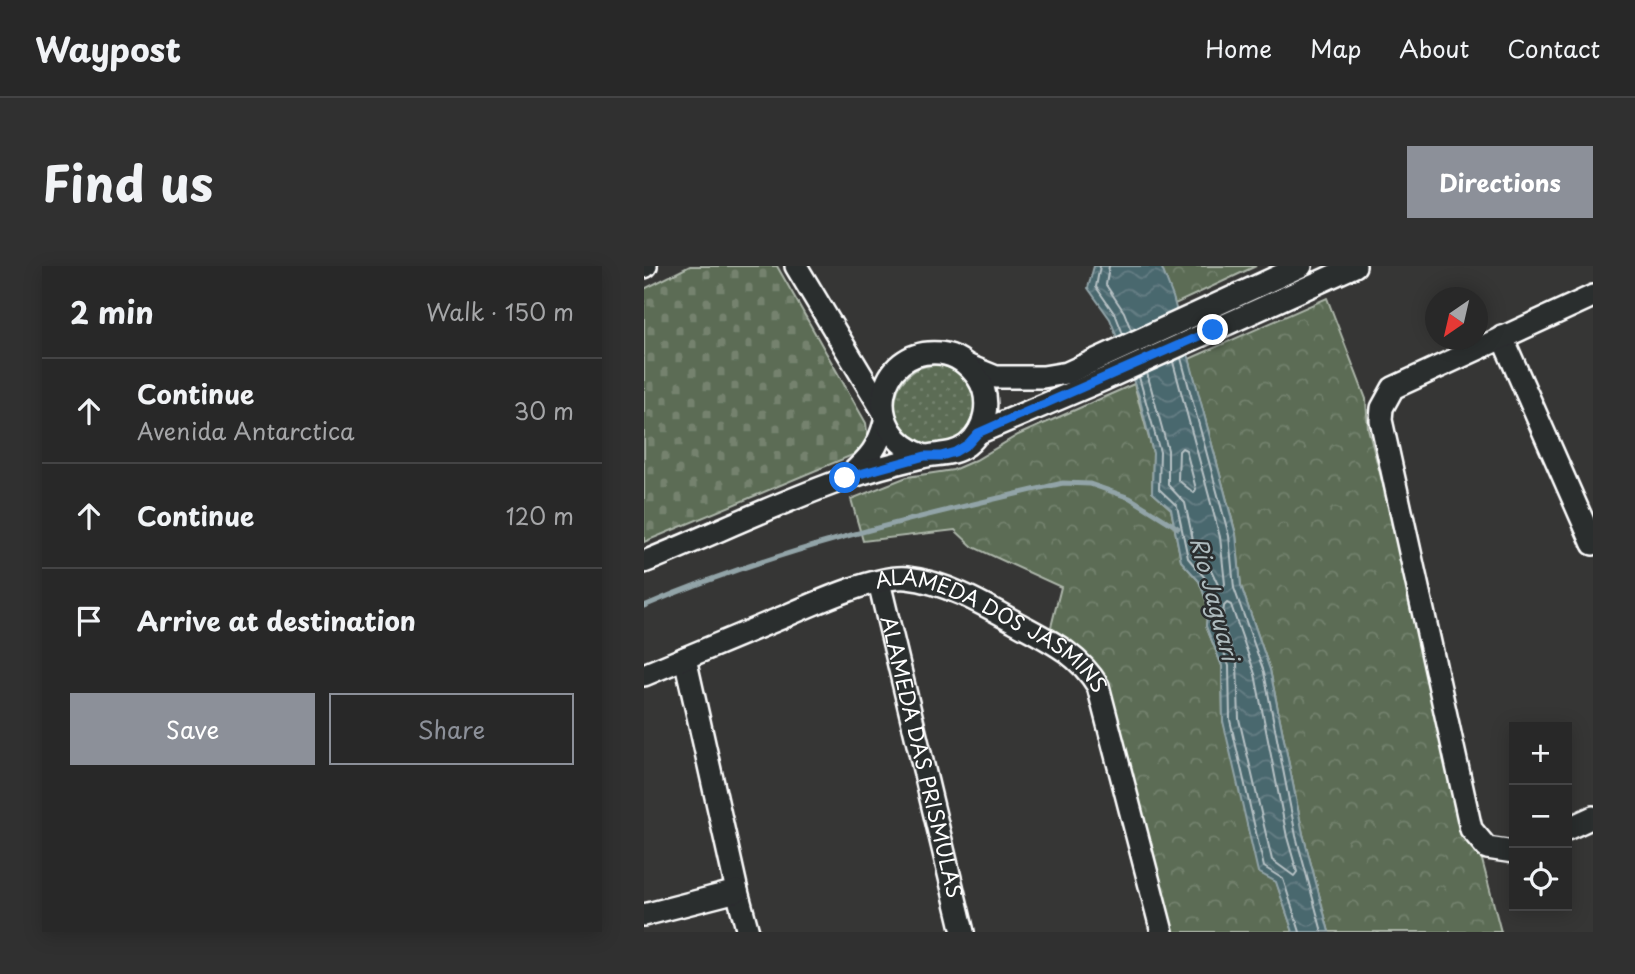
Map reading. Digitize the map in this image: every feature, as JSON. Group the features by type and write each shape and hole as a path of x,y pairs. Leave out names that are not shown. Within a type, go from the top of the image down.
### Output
{"street":[{"path":"796,266 885,418 891,434 901,444 925,456"},
{"path":"1207,321 1301,266"},
{"path":"644,562 845,478 925,456 941,456 955,452 968,444 978,433 1101,369 1207,321 1355,266"},
{"path":"1509,851 1488,848 1471,829 1381,420 1382,408 1393,388 1593,296"},
{"path":"1502,337 1593,544"},
{"path":"845,478 871,457 881,439 885,418 884,391 890,376 900,365 912,358 922,354 940,353 996,377 1043,377 1101,369"},
{"path":"969,366 982,384 986,401 985,415 978,433"},
{"name":"ALAMEDA DOS JASMINS","path":"644,675 842,593 879,582 906,578 947,589 989,608 1074,656 1088,668 1098,686 1162,932"},
{"name":"ALAMEDA DAS PRISMULAS","path":"879,582 963,932"},
{"path":"685,658 748,932"},
{"path":"1572,827 1593,817"},
{"path":"644,915 737,891"}],"green space":[{"path":"690,266 777,266 866,423 868,440 855,454 644,542 644,289"},
{"path":"1161,266 1256,266 1175,304"},
{"path":"1327,298 1366,399 1368,428 1501,932 1329,932 1303,834 1270,670 1241,586 1236,534 1189,359"},
{"path":"935,365 950,368 963,377 972,390 975,405 972,420 963,433 950,442 935,445 920,442 907,433 898,420 895,405 898,390 907,377 920,368"},
{"path":"1134,384 1153,453 1152,492 1171,509 1181,561 1199,581 1208,605 1206,626 1222,666 1223,721 1293,932 1167,932 1107,688 1050,631 1061,587 973,547 955,530 863,541 851,499 907,477 953,470 1018,435"}],"water":[{"name":"Rio Jaguari","path":"1094,266 1161,266 1173,297 1236,535 1241,586 1270,670 1303,834 1329,932 1293,932 1276,882 1258,872 1223,721 1222,666 1206,626 1208,605 1199,581 1181,561 1171,509 1152,492 1153,453 1139,396 1110,319 1088,288"}],"waterway":[{"path":"644,606 695,585 798,550 903,521 1063,483 1090,484 1130,498 1178,528"}],"route":[{"path":"845,478 925,456 941,456 955,452 968,444 978,433 1213,330"}]}
